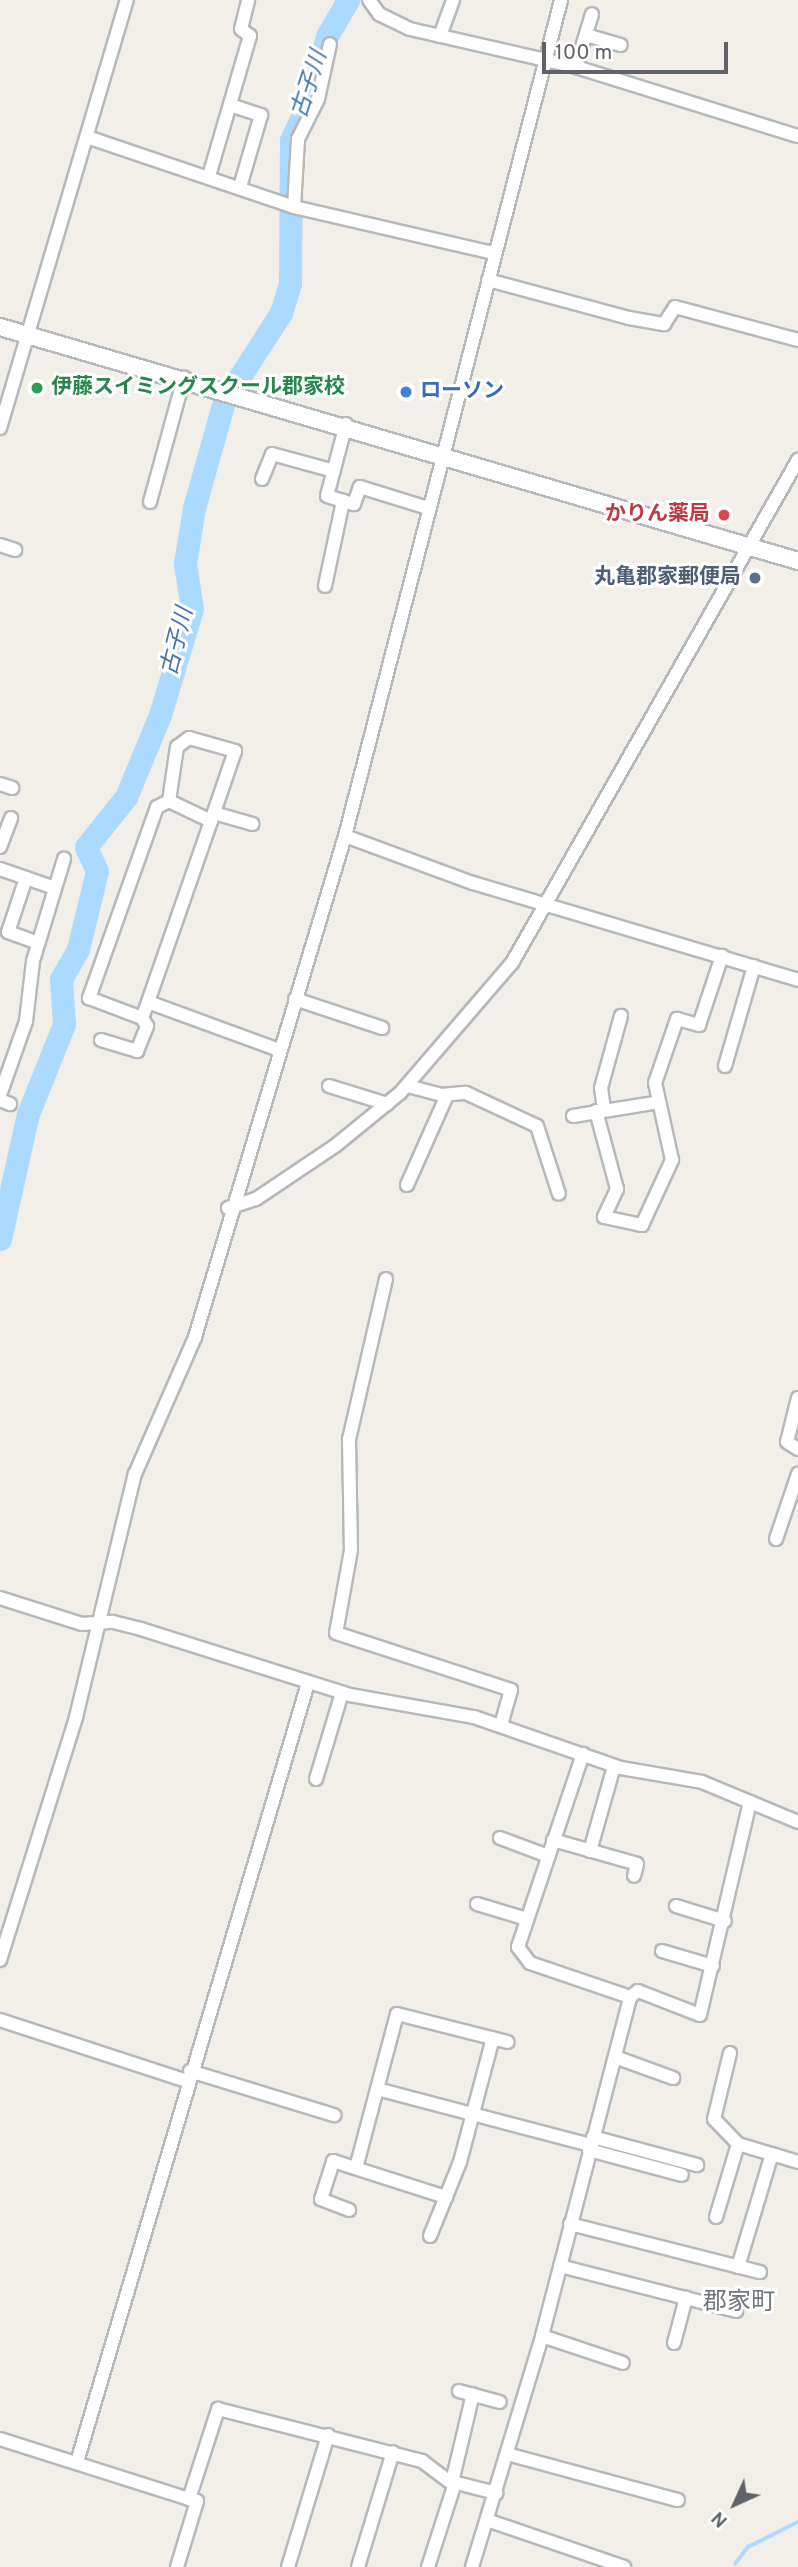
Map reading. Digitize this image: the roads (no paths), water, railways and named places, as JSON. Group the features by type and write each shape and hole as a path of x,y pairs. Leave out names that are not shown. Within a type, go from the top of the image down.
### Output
{"street":[{"path":"0,428 26,335 90,138 127,0"},
{"path":"209,176 250,36 241,29 248,0"},
{"path":"369,0 393,22 440,36 576,67 798,136"},
{"path":"440,36 453,0"},
{"path":"0,1960 76,1717 135,1474 195,1336 228,1209 345,836 493,253 561,0"},
{"path":"576,67 592,14"},
{"path":"586,35 621,46"},
{"path":"288,205 298,139 318,99 330,44"},
{"path":"230,105 261,115 240,187"},
{"path":"90,138 209,176 288,205 493,253"},
{"path":"488,280 629,318 664,324 675,307 798,340"},
{"path":"0,327 346,424 441,456 798,561"},
{"path":"150,502 184,379"},
{"path":"346,424 327,496 354,505 360,487 428,508"},
{"path":"262,479 272,454 334,471"},
{"path":"228,1209 256,1199 387,1104 408,1086 483,1002 550,902 798,460"},
{"path":"325,586 343,501"},
{"path":"0,545 15,550"},
{"path":"142,1017 235,751 189,738 177,747 169,801"},
{"path":"101,1040 138,1051 147,1026 142,1017 89,998 157,807 169,801 213,817 252,824"},
{"path":"0,847 10,818"},
{"path":"345,836 473,883 550,902 798,980"},
{"path":"3,1100 26,1020 38,943 64,859"},
{"path":"0,869 55,888"},
{"path":"26,878 8,932 38,943"},
{"path":"621,1016 601,1088 600,1110 617,1189 604,1217 642,1225 672,1160 655,1083 677,1019 699,1025 722,956"},
{"path":"725,1066 754,966"},
{"path":"295,999 382,1028"},
{"path":"148,1002 279,1050"},
{"path":"408,1086 447,1095 466,1093 537,1126 559,1194"},
{"path":"328,1087 387,1104"},
{"path":"407,1185 447,1095"},
{"path":"573,1116 659,1102"},
{"path":"386,1279 349,1439 351,1550 336,1633 511,1690 501,1726"},
{"path":"798,1398 787,1441 798,1448"},
{"path":"776,1539 798,1474"},
{"path":"0,1598 97,1623 141,1629 342,1693 501,1726 614,1766 702,1783 798,1822"},
{"path":"77,2462 128,2281 149,2233 189,2076 223,1979 308,1683"},
{"path":"316,1779 342,1693"},
{"path":"583,1754 518,1947 522,1959 630,1997"},
{"path":"590,1851 614,1766"},
{"path":"472,2567 542,2336 630,1997 638,1991 700,2015 725,1921 730,1873 750,1802"},
{"path":"500,1838 548,1856"},
{"path":"554,1840 637,1864 634,1876"},
{"path":"477,1904 527,1919"},
{"path":"676,1906 725,1921"},
{"path":"662,1951 713,1966"},
{"path":"356,2168 397,2014 508,2042"},
{"path":"0,2020 189,2076 334,2115"},
{"path":"430,2236 446,2197 493,2038"},
{"path":"730,2053 714,2119 738,2144 798,2162"},
{"path":"615,2057 673,2078"},
{"path":"377,2089 591,2144 698,2165"},
{"path":"591,2144 682,2175"},
{"path":"716,2217 738,2144"},
{"path":"738,2267 772,2154"},
{"path":"348,2210 321,2199 333,2161 446,2197"},
{"path":"570,2224 760,2272"},
{"path":"560,2266 736,2311"},
{"path":"674,2343 686,2298"},
{"path":"542,2336 623,2363"},
{"path":"428,2567 454,2482 466,2393 500,2402"},
{"path":"189,2499 218,2409 393,2452 422,2461 454,2482 496,2493"},
{"path":"288,2567 328,2435"},
{"path":"0,2439 197,2501 177,2567"},
{"path":"358,2567 393,2452"},
{"path":"507,2454 678,2500"},
{"path":"487,2520 607,2564 624,2567"}],"waterway":[{"name":"古子川","path":"0,1239 28,1114 64,1024 61,979 78,949 97,871 86,847 126,797 160,715 192,609 185,564 194,508 224,401 281,313 290,284 291,140 313,93 327,36 348,0"},
{"path":"735,2564 748,2547 798,2522"}],"place":[{"name":"伊藤スイミングスクール郡家校","path":"37,388"},
{"name":"ローソン","path":"406,392"},
{"name":"かりん薬局","path":"724,515"},
{"name":"丸亀郡家郵便局","path":"755,578"}],"district":[{"name":"郡家町","path":"739,2304"}]}
